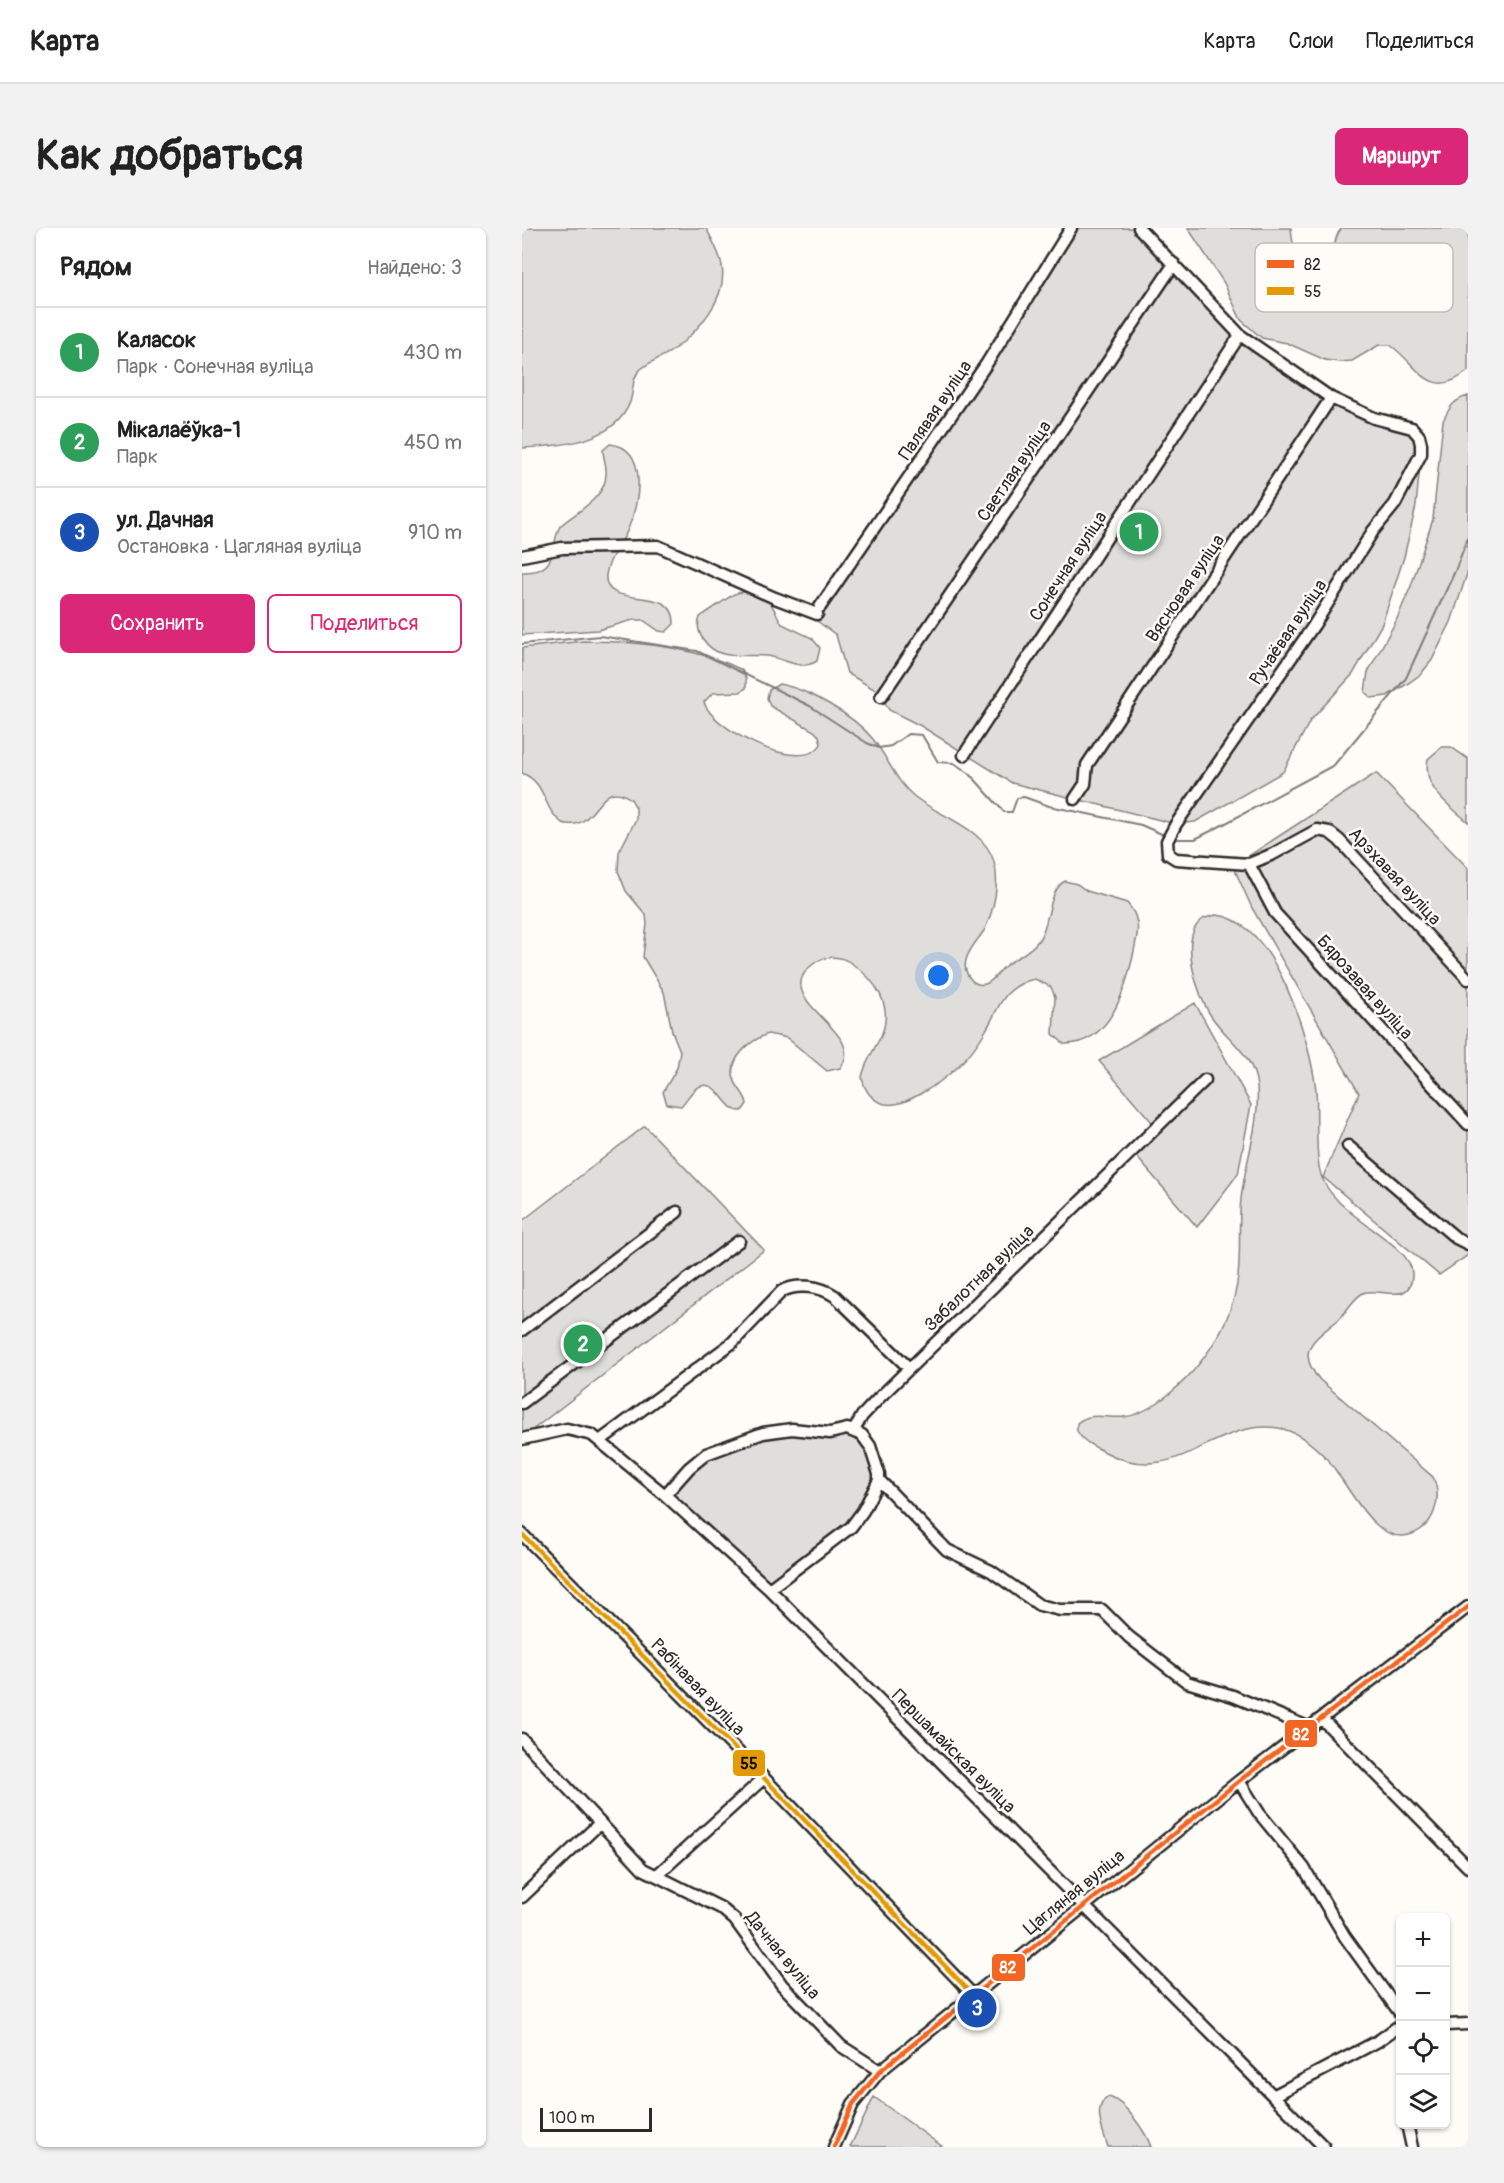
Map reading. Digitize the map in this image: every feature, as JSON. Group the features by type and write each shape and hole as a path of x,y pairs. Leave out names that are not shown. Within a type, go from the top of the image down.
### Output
{"street":[{"name":"Палявая вуліца","path":"522,556 562,548 658,546 819,611 987,363 1071,228"},
{"path":"1139,228 1240,335 1331,398"},
{"name":"Светлая вуліца","path":"881,697 1174,264"},
{"name":"Сонечная вуліца","path":"963,755 1240,335"},
{"name":"Ручаёвая вуліца","path":"1249,864 1176,859 1168,854 1168,838 1314,625 1373,531 1395,504 1420,454 1419,436 1412,428 1374,418 1331,398"},
{"name":"Вясновая вуліца","path":"1075,799 1085,784 1087,765 1331,398"},
{"name":"Арэхавая вуліца","path":"1249,864 1317,830 1329,832 1468,979"},
{"name":"Бярозавая вуліца","path":"1249,864 1275,913 1468,1124"},
{"name":"Забалотная вуліца","path":"854,1430 866,1410 1205,1080"},
{"path":"1348,1146 1456,1238 1468,1244"},
{"path":"522,1330 678,1212"},
{"path":"522,1403 739,1241"},
{"path":"522,1438 567,1429 586,1433 601,1440 732,1343 782,1291 799,1286 827,1291 846,1305 909,1368"},
{"path":"665,1495 698,1460 730,1444 783,1430 830,1433 854,1430 862,1434 870,1446 879,1480 947,1550 991,1571 1039,1605 1060,1610 1102,1610 1129,1637 1170,1670 1197,1687 1233,1696 1310,1728"},
{"name":"Першамайская вуліца","path":"601,1440 769,1589 1275,2095 1324,2147"},
{"path":"769,1589 851,1527 863,1511 879,1480"},
{"name":"Рабінавая вуліца","path":"522,1534 764,1778 973,1995"},
{"name":"Цагляная вуліца","path":"834,2147 853,2104 880,2071 1239,1781 1468,1606"},
{"path":"1322,1719 1468,1867"},
{"name":"Дачная вуліца","path":"522,1739 643,1869 695,1893 728,1914 782,1985 841,2046 880,2071"},
{"path":"657,1875 764,1778"},
{"path":"1239,1781 1259,1813 1304,1869 1345,1936 1396,2006"},
{"path":"522,1897 599,1824"},
{"path":"1450,2025 1468,2024"},
{"path":"1275,2095 1378,2041 1396,2028"},
{"path":"1408,2129 1412,2147"}],"shaded area":[{"path":"522,228 706,228 721,261 723,278 720,291 709,314 682,343 638,372 634,380 630,402 623,416 599,434 584,440 552,446 522,448"},
{"path":"1070,228 1139,228 1213,308 1311,386 1412,428 1421,454 1416,506 1404,557 1382,624 1353,674 1310,721 1283,772 1195,822 1176,824 1012,783 921,726 889,710 879,692 847,673 836,635 817,621 820,607"},
{"path":"1188,228 1291,228 1293,243 1255,243 1255,312 1453,312 1453,243 1335,243 1342,228 1468,228 1468,371 1455,380 1443,383 1434,382 1425,377 1390,345 1379,345 1352,361 1339,362 1325,360 1287,343 1262,338 1241,320 1224,283"},
{"path":"1468,396 1468,571 1451,622 1432,660 1421,674 1407,684 1387,696 1371,698 1365,692 1368,672 1396,621 1411,586 1433,519 1443,421 1452,405"},
{"path":"610,444 623,448 631,456 636,466 638,493 632,519 607,569 608,586 616,593 664,604 672,611 674,624 666,632 659,631 643,620 633,620 598,630 522,635 522,572 534,571 547,564 551,558 560,526 589,504 601,490 605,483 606,471 603,450"},
{"path":"742,592 758,594 769,600 782,624 812,638 820,648 817,661 799,665 768,656 724,654 709,646 699,631 700,617 734,594"},
{"path":"583,641 623,642 664,647 705,656 742,670 746,679 746,688 740,692 713,693 704,702 710,713 739,736 778,752 796,755 811,752 821,744 819,736 814,731 770,706 767,698 769,690 779,684 816,697 842,712 864,729 878,745 908,791 972,832 989,850 996,870 993,905 985,929 969,952 965,964 969,977 976,983 988,983 1005,966 1027,952 1038,941 1055,892 1065,881 1077,884 1087,891 1127,903 1134,912 1137,923 1136,942 1120,999 1104,1026 1080,1042 1064,1044 1053,1034 1055,997 1051,987 1035,979 1027,981 1016,986 1007,994 973,1050 949,1075 908,1100 885,1104 869,1094 862,1077 865,1066 881,1036 884,1025 884,1004 875,986 860,970 847,961 829,957 816,962 803,976 801,989 808,1002 842,1041 846,1054 840,1068 827,1071 787,1038 768,1034 748,1045 734,1064 734,1079 747,1104 742,1111 730,1107 716,1091 705,1085 691,1093 681,1106 667,1104 663,1092 677,1068 680,1051 672,1031 664,992 643,957 646,915 626,891 618,871 619,852 636,819 636,808 631,799 620,793 611,794 584,820 574,824 562,823 555,817 541,789 522,773 522,648"},
{"path":"1442,747 1451,747 1468,759 1468,822 1438,795 1429,779 1428,759"},
{"path":"1376,773 1468,868 1468,1255 1439,1275 1323,1177 1359,1093 1252,908 1233,866"},
{"path":"1216,915 1237,922 1256,937 1272,959 1286,986 1306,1042 1312,1068 1316,1090 1319,1167 1325,1184 1336,1199 1351,1213 1398,1249 1408,1261 1412,1273 1411,1284 1401,1293 1369,1292 1359,1296 1341,1317 1315,1339 1308,1353 1312,1370 1320,1380 1433,1477 1437,1494 1434,1512 1424,1526 1409,1535 1396,1536 1373,1521 1327,1459 1305,1439 1292,1432 1278,1428 1255,1428 1234,1433 1175,1458 1153,1463 1130,1461 1105,1452 1085,1441 1077,1431 1077,1423 1083,1419 1094,1416 1133,1415 1150,1408 1172,1392 1211,1347 1229,1313 1235,1294 1239,1266 1241,1199 1256,1115 1257,1087 1255,1075 1246,1057 1218,1025 1206,1007 1192,967 1191,939 1195,928 1203,919"},
{"path":"1195,1003 1251,1105 1238,1174 1197,1227 1135,1155 1158,1129 1099,1061"},
{"path":"645,1126 764,1250 522,1438 522,1221"},
{"path":"782,1433 855,1436 871,1457 873,1478 866,1499 850,1519 831,1538 771,1584 670,1494 702,1462 727,1449"},
{"path":"874,2097 943,2147 850,2147"},
{"path":"1108,2097 1121,2104 1134,2118 1151,2147 1108,2147 1099,2114 1103,2101"}],"waterway":[{"path":"1173,839 1195,839 1334,765 1406,678 1468,537"},
{"path":"522,644 600,636 697,651 810,706 867,743 879,748 891,746 908,734 922,735 938,762 954,763 970,774 1004,812 1012,812 1017,798 1024,797 1049,806 1141,825 1164,835"}],"transit line":[{"name":"55","path":"522,1534 764,1778 973,1995"},
{"name":"82","path":"834,2147 853,2104 880,2071 1239,1781 1468,1607"}],"place":[{"name":"Каласок","path":"1139,532"},
{"name":"Мікалаёўка-1","path":"583,1344"},
{"name":"ул. Дачная","path":"977,2008"}]}
